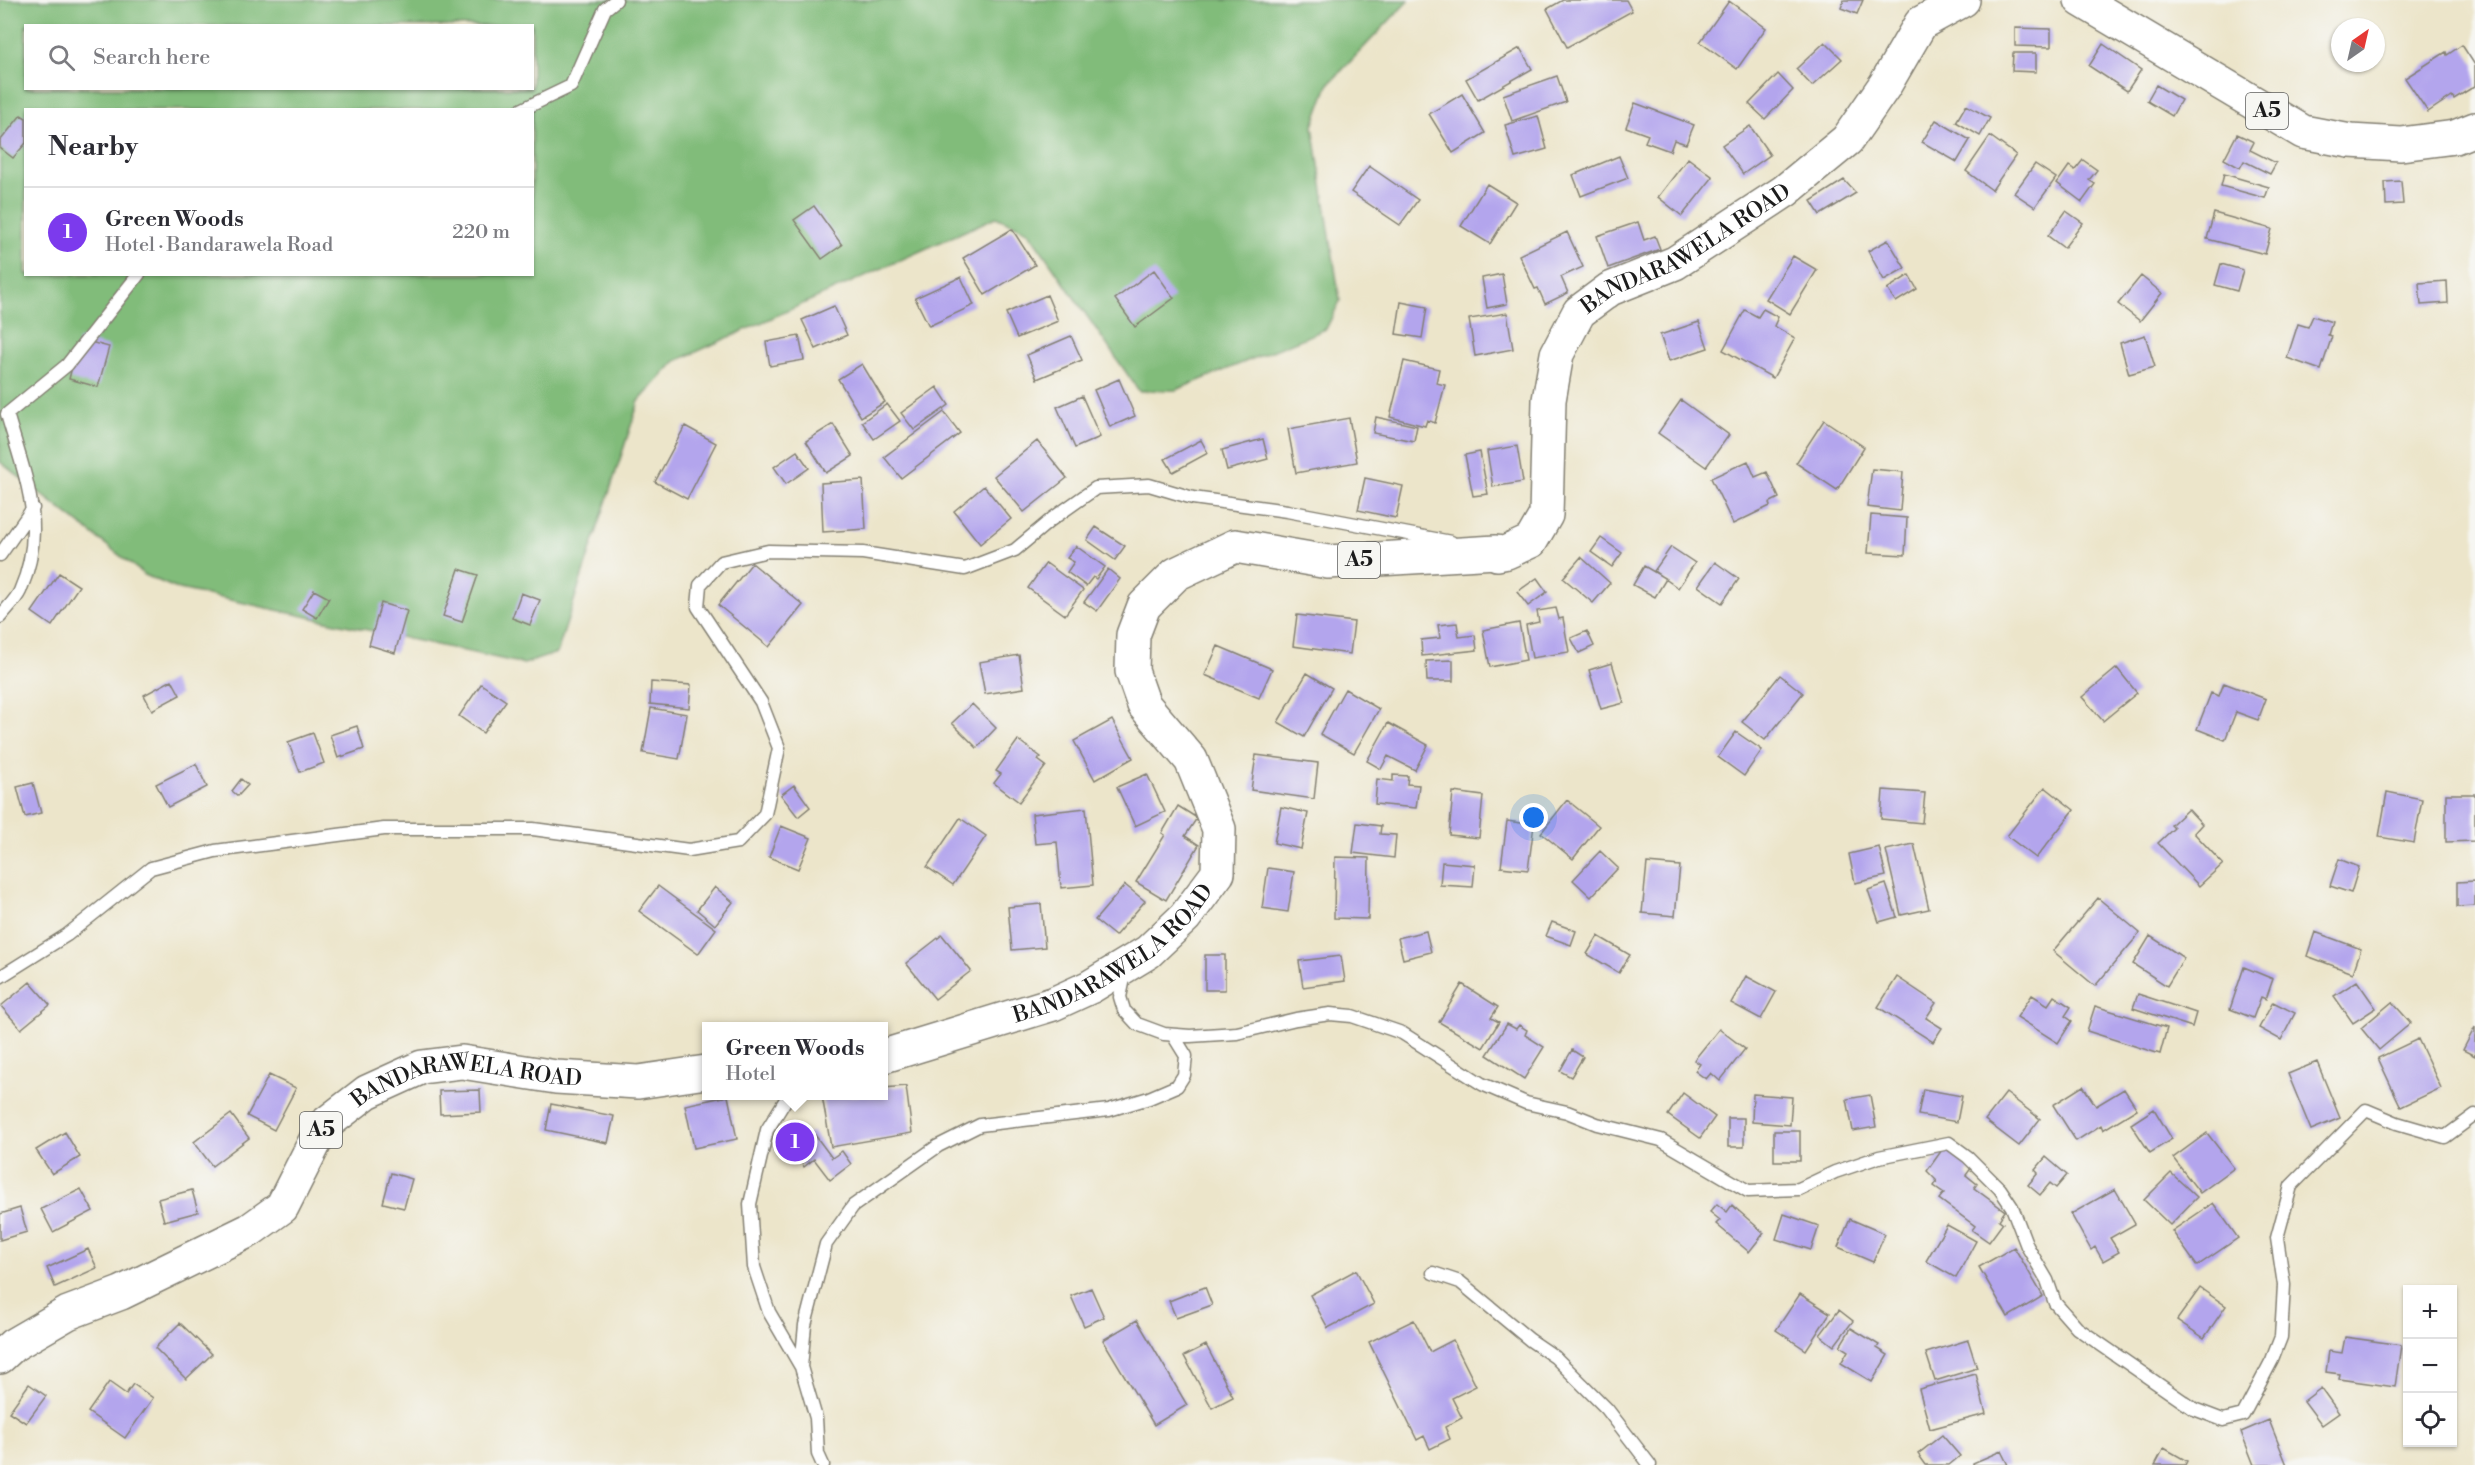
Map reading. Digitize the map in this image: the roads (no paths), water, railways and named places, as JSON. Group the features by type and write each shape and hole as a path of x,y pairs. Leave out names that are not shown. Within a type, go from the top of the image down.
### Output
{"highway":[{"name":"BANDARAWELA ROAD","path":"888,1055 1053,1004 1090,987 1148,952 1185,917 1218,873 1219,829 1191,760 1144,705 1132,671 1133,635 1144,606 1176,574 1235,546 1328,562 1496,552 1497,554 1531,541 1546,515 1550,399 1557,354 1580,312 1610,289 1675,263 1785,191 1847,140 1886,85 1921,23 1963,0"},
{"name":"A5","path":"2081,0 2303,132 2350,141 2401,144 2455,137 2475,129"},
{"name":"BANDARAWELA ROAD","path":"0,1357 13,1345 68,1313 121,1293 250,1230 282,1207 323,1126 367,1092 422,1067 462,1062 556,1077 638,1082 702,1073"}],"lane":[{"path":"524,108 571,86 605,9 616,0"},
{"path":"0,617 19,592 34,544 33,508 7,414 67,365 137,276"},
{"path":"0,977 67,935 151,868 215,851 384,829 533,829 690,850 738,842 765,814 779,747 760,702 698,607 700,585 720,562 768,551 863,553 965,569 1015,550 1052,519 1096,488 1149,485 1194,498 1287,511 1496,552"},
{"path":"0,555 33,508"},
{"path":"1131,962 1122,981 1120,997 1124,1010 1137,1024 1173,1035 1191,1036 1238,1034 1296,1018 1330,1014 1352,1016 1402,1033 1482,1084 1526,1103 1566,1112 1597,1124 1661,1140 1748,1191 1799,1189 1835,1172 1879,1157 1949,1143 1968,1157 2000,1189 2012,1207 2027,1246 2047,1280 2055,1303 2077,1328 2194,1408 2223,1420 2243,1414 2272,1360 2281,1336 2284,1285 2277,1238 2291,1186 2366,1110 2397,1123 2445,1137 2475,1115"},
{"path":"801,1367 806,1325 826,1244 853,1206 938,1146 980,1125 1109,1110 1149,1098 1178,1086 1185,1075 1186,1056 1173,1035"},
{"path":"785,1100 767,1130 750,1204 754,1267 769,1312 801,1367 816,1418 818,1454 823,1465"},
{"path":"1433,1273 1460,1282 1530,1340 1555,1357 1607,1409 1650,1465"}],"place":[{"name":"Green Woods","path":"795,1142"}]}
